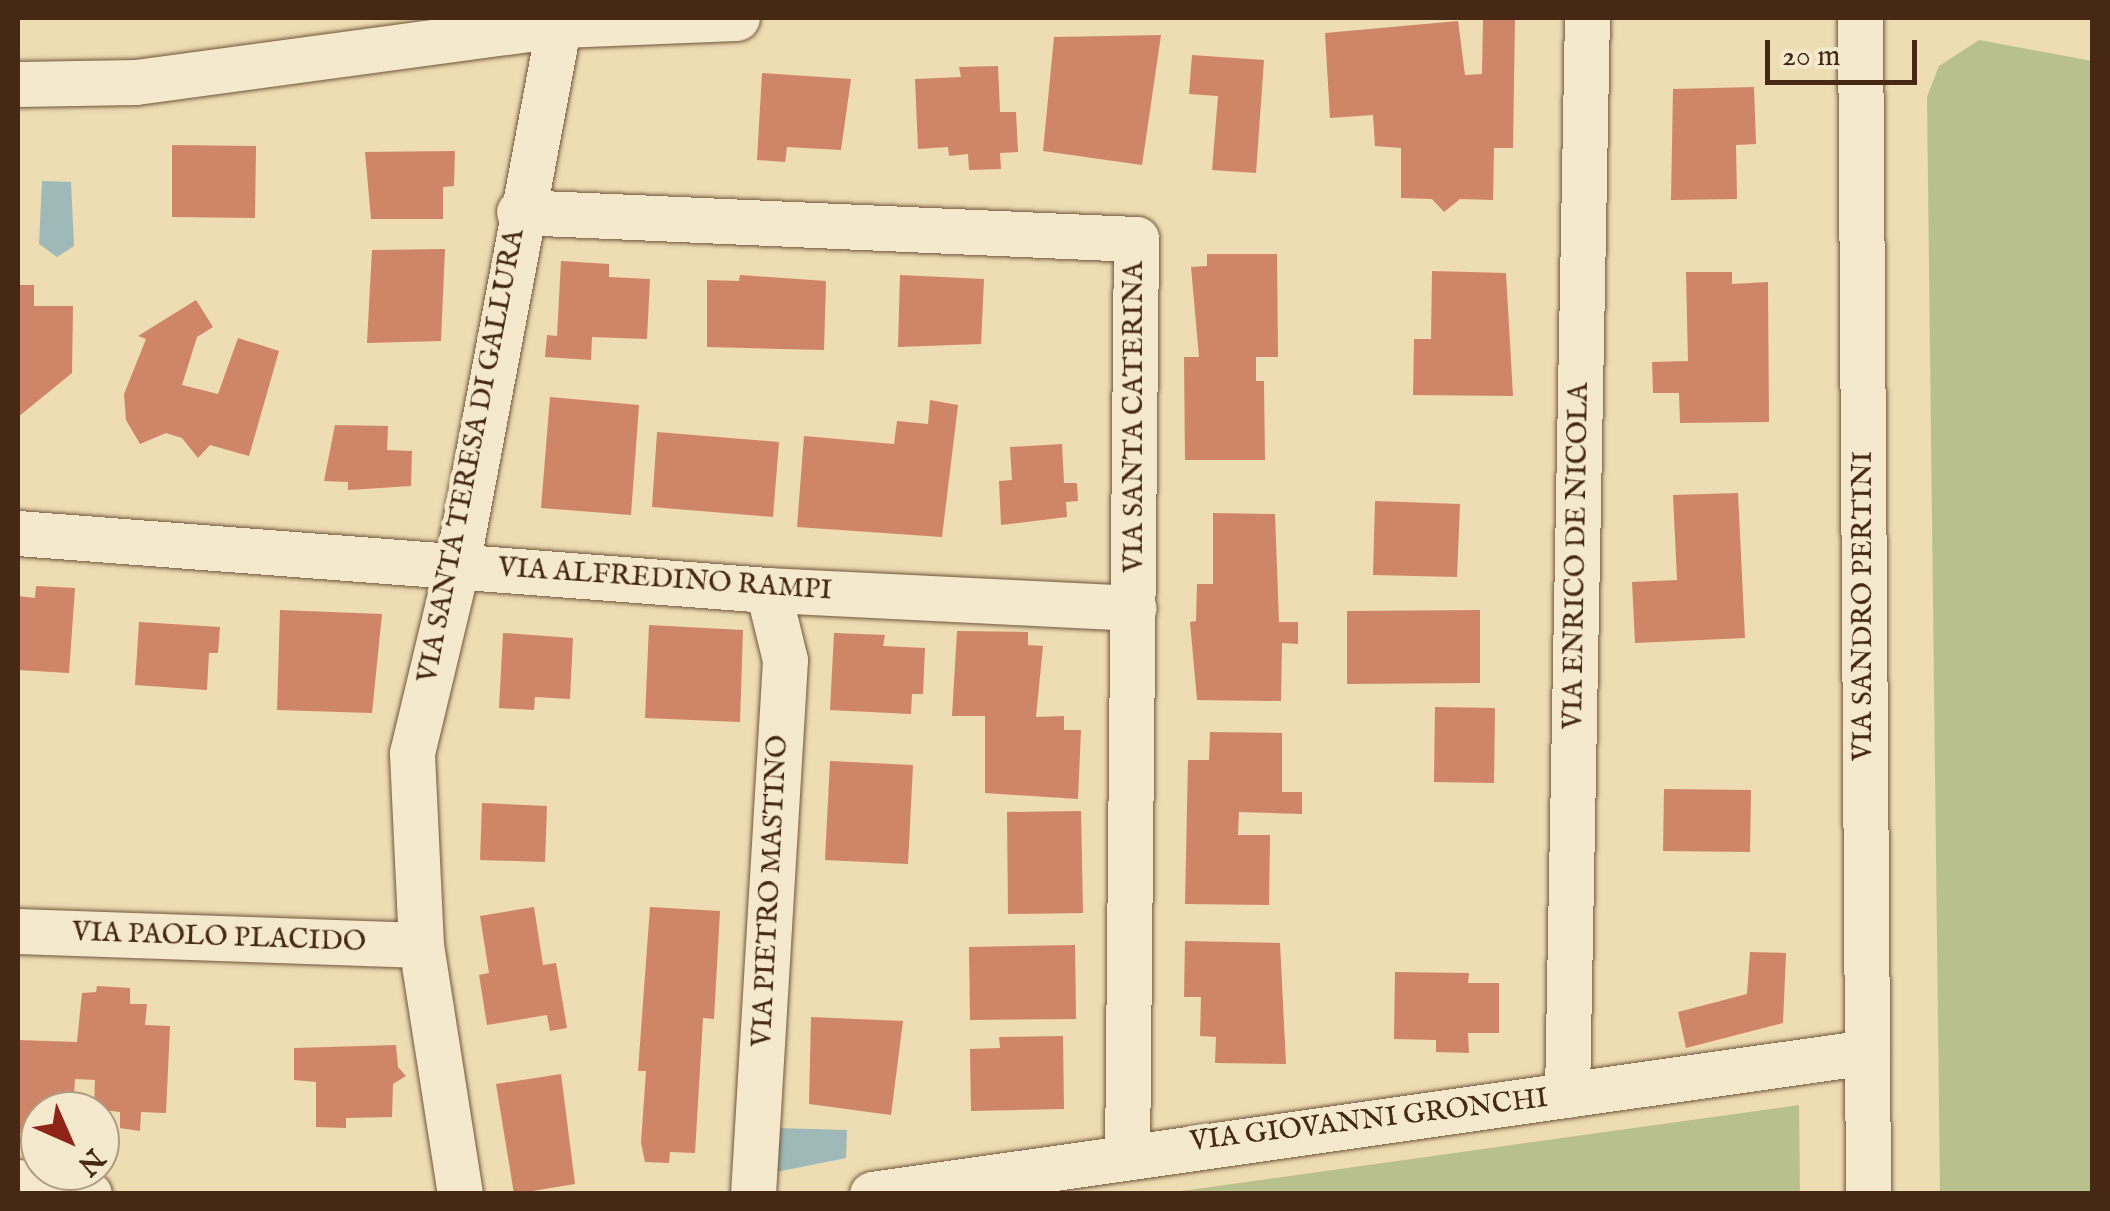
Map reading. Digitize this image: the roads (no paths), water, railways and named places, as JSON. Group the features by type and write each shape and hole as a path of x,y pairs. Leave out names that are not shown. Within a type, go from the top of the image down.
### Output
{"street":[{"path":"18,84 136,82 560,21 737,18"},
{"name":"VIA ENRICO DE NICOLA","path":"1567,1096 1587,18"},
{"name":"VIA SANDRO PERTINI","path":"1860,18 1868,1194"},
{"name":"VIA SANTA TERESA DI GALLURA","path":"460,1194 421,945 412,753 457,564 519,212 560,21"},
{"name":"VIA SANTA CATERINA","path":"519,212 1136,239 1127,1153"},
{"name":"VIA ALFREDINO RAMPI","path":"18,533 768,590 1134,608"},
{"name":"VIA PIETRO MASTINO","path":"753,1194 785,660 768,590"},
{"name":"VIA PAOLO PLACIDO","path":"18,931 421,945"},
{"name":"VIA GIOVANNI GRONCHI","path":"872,1194 1127,1153 1567,1096 1867,1052"},
{"path":"18,1182 90,1194"}],"water":[{"path":"42,181 71,182 74,246 57,257 39,244"},
{"path":"776,1128 847,1130 846,1158 776,1172"}]}
